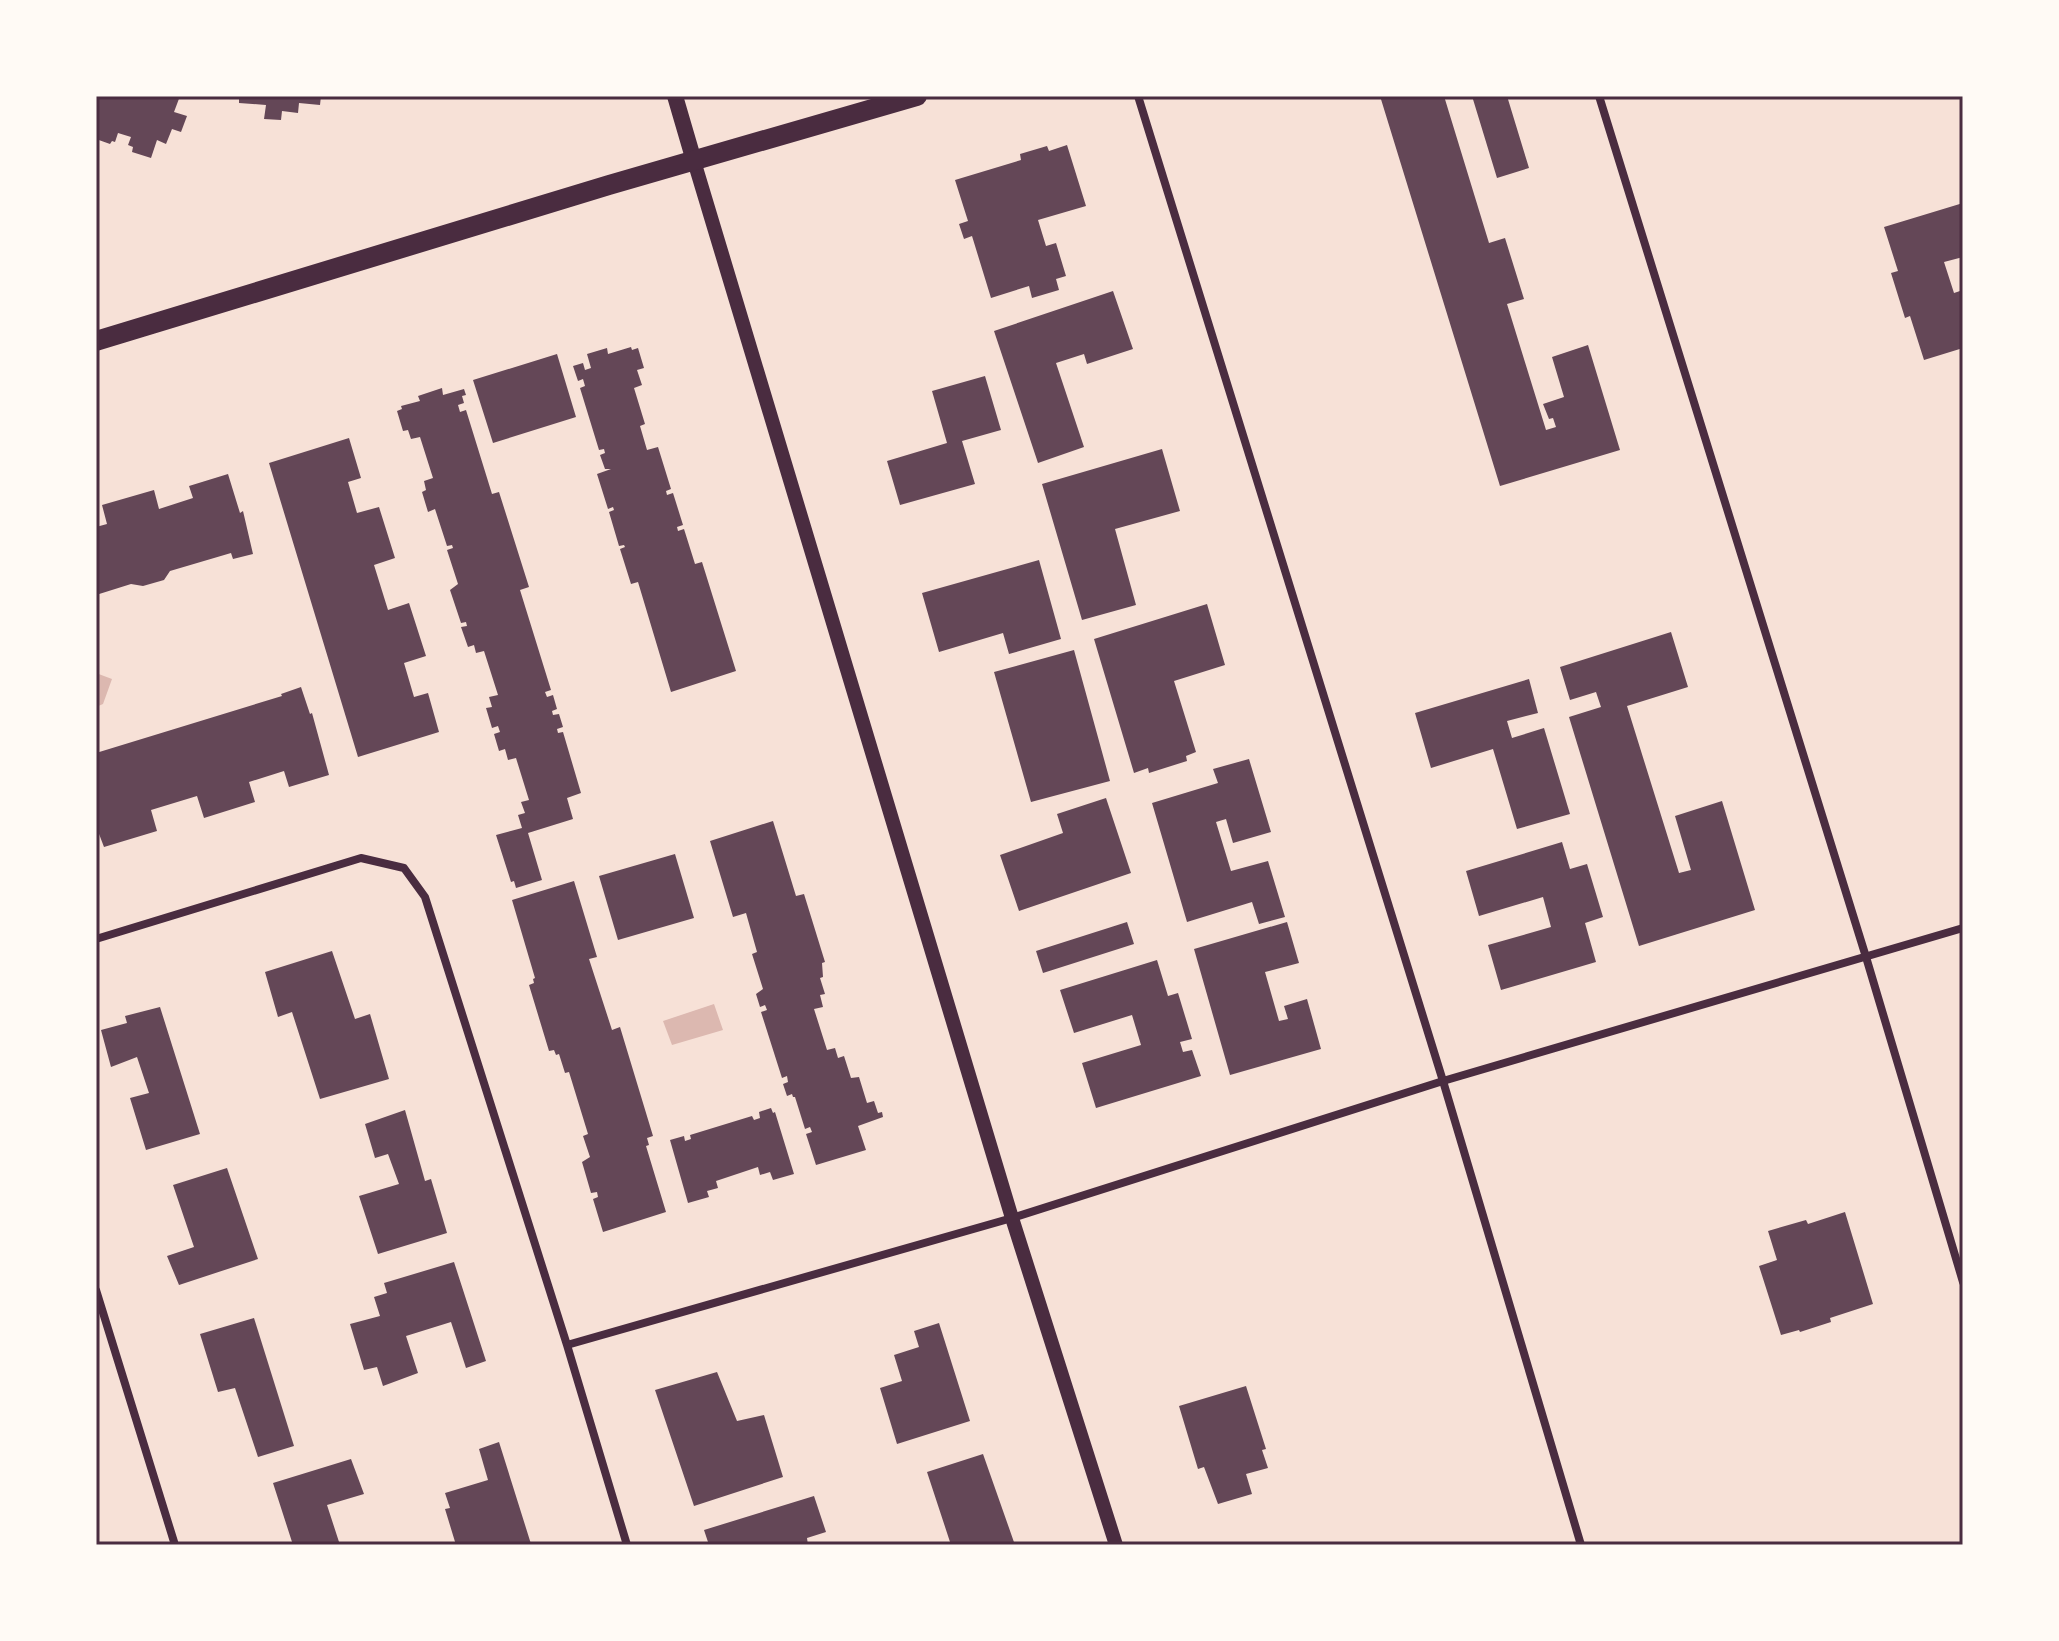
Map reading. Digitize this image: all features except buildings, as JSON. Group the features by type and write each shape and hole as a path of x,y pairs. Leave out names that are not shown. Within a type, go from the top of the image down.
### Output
{"main road":[{"path":"675,96 694,161"},
{"path":"96,341 917,96"}],"street":[{"path":"1138,96 1443,1081 1581,1545"},
{"path":"1599,96 1866,957 1963,1282"},
{"path":"694,161 1012,1218 1116,1545"},
{"path":"96,939 361,858 404,868 425,897 627,1545"},
{"path":"567,1345 1012,1218 1443,1081 1963,928"},
{"path":"96,1290 175,1545"}],"shaded area":[{"path":"96,673 112,679 103,704 96,707"},
{"path":"714,1004 723,1030 672,1045 663,1021"}]}
